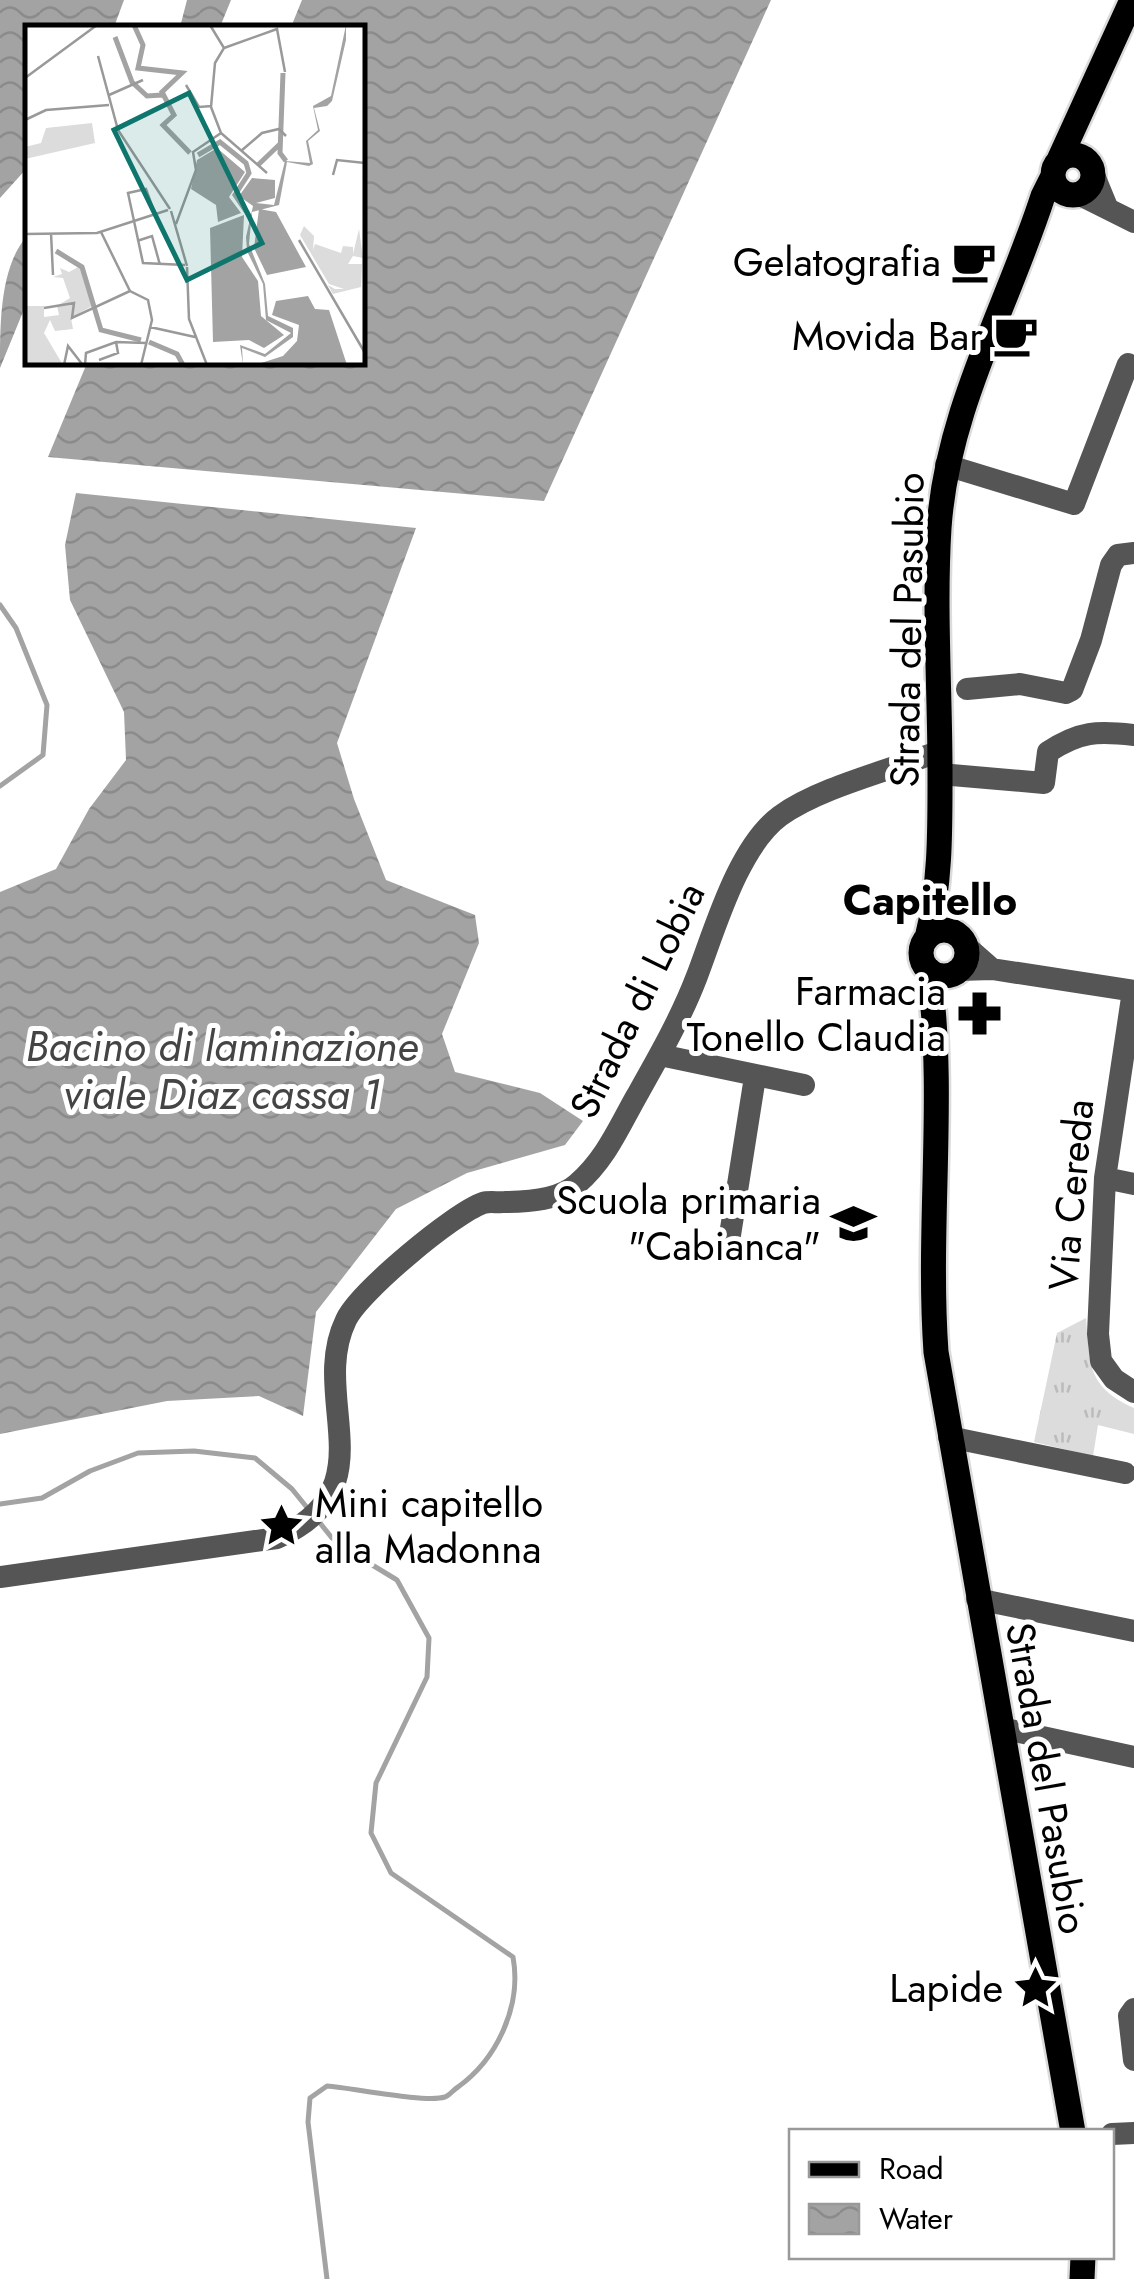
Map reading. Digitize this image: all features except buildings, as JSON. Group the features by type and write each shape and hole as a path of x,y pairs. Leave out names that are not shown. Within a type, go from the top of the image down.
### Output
{"main road":[{"path":"1074,177 1078,118 1132,0"},
{"name":"Strada del Pasubio","path":"1072,2129 936,1352 931,1286 936,1084 954,959 943,930 927,938 936,892 940,762 953,688 939,527 946,465 966,398 1036,218 1074,177"},
{"path":"941,820 954,959"}],"street":[{"path":"1074,177 1107,207 1134,222"},
{"path":"946,465 1074,504 1128,364"},
{"path":"953,688 1020,684 1066,693 1072,690 1111,565 1118,555 1134,553"},
{"path":"940,762 1044,784 1048,752 1066,740 1094,731 1134,735"},
{"name":"Strada di Lobia","path":"0,1577 277,1538 326,1506 342,1438 335,1388 336,1346 347,1317 367,1290 447,1226 484,1203 545,1199 574,1188 600,1161 660,1055 739,874 776,819 802,802 940,762"},
{"path":"954,959 992,969 1133,991"},
{"name":"Via Cereda","path":"1133,991 1105,1178 1098,1334 1101,1361 1114,1380 1134,1392"},
{"path":"660,1055 804,1085"},
{"path":"730,1235 755,1076"},
{"path":"1105,1178 1134,1184"},
{"path":"949,1437 1125,1473"},
{"path":"977,1599 1134,1632"},
{"path":"1001,1728 1134,1757"},
{"path":"1134,2009 1128,2016 1134,2060"}],"green space":[{"path":"1086,1318 1091,1361 1099,1382 1107,1392 1134,1408 1134,1434 1098,1425 1093,1456 1034,1442 1057,1333"}],"water":[{"path":"0,0 124,0 115,25 25,25 25,170 0,198"},
{"path":"187,0 231,0 221,25 181,25"},
{"path":"302,0 771,0 544,501 48,457 86,365 365,365 365,25 292,25"},
{"path":"25,239 25,307 0,368 1,314 11,263"},
{"name":"Bacino di laminazione viale Diaz cassa 1","path":"76,493 416,528 337,743 386,880 475,915 479,943 442,1034 455,1072 540,1093 583,1121 565,1145 467,1173 396,1209 316,1312 303,1416 259,1396 167,1401 0,1434 0,892 56,869 89,809 126,760 124,712 70,600 65,545"}],"waterway":[{"path":"0,605 16,628 47,705 43,755 0,786"},
{"path":"0,1504 42,1498 90,1471 138,1453 194,1451 255,1458 292,1489 309,1510"},
{"path":"316,1518 336,1543 397,1580 429,1638 427,1677 376,1783 371,1833 391,1873 513,1957 515,1976 510,2012 495,2046 472,2075 447,2096 422,2098 327,2086 310,2098 308,2122 327,2279"}],"place":[{"name":"Gelatografia","path":"974,262"},
{"name":"Movida Bar","path":"1016,336"},
{"name":"Farmacia Tonello Claudia","path":"979,1014"},
{"name":"Scuola primaria \"Cabianca\"","path":"854,1223"},
{"name":"Mini capitello alla Madonna","path":"282,1526"},
{"name":"Lapide","path":"1036,1988"}],"district":[{"name":"Capitello","path":"930,900"}]}
